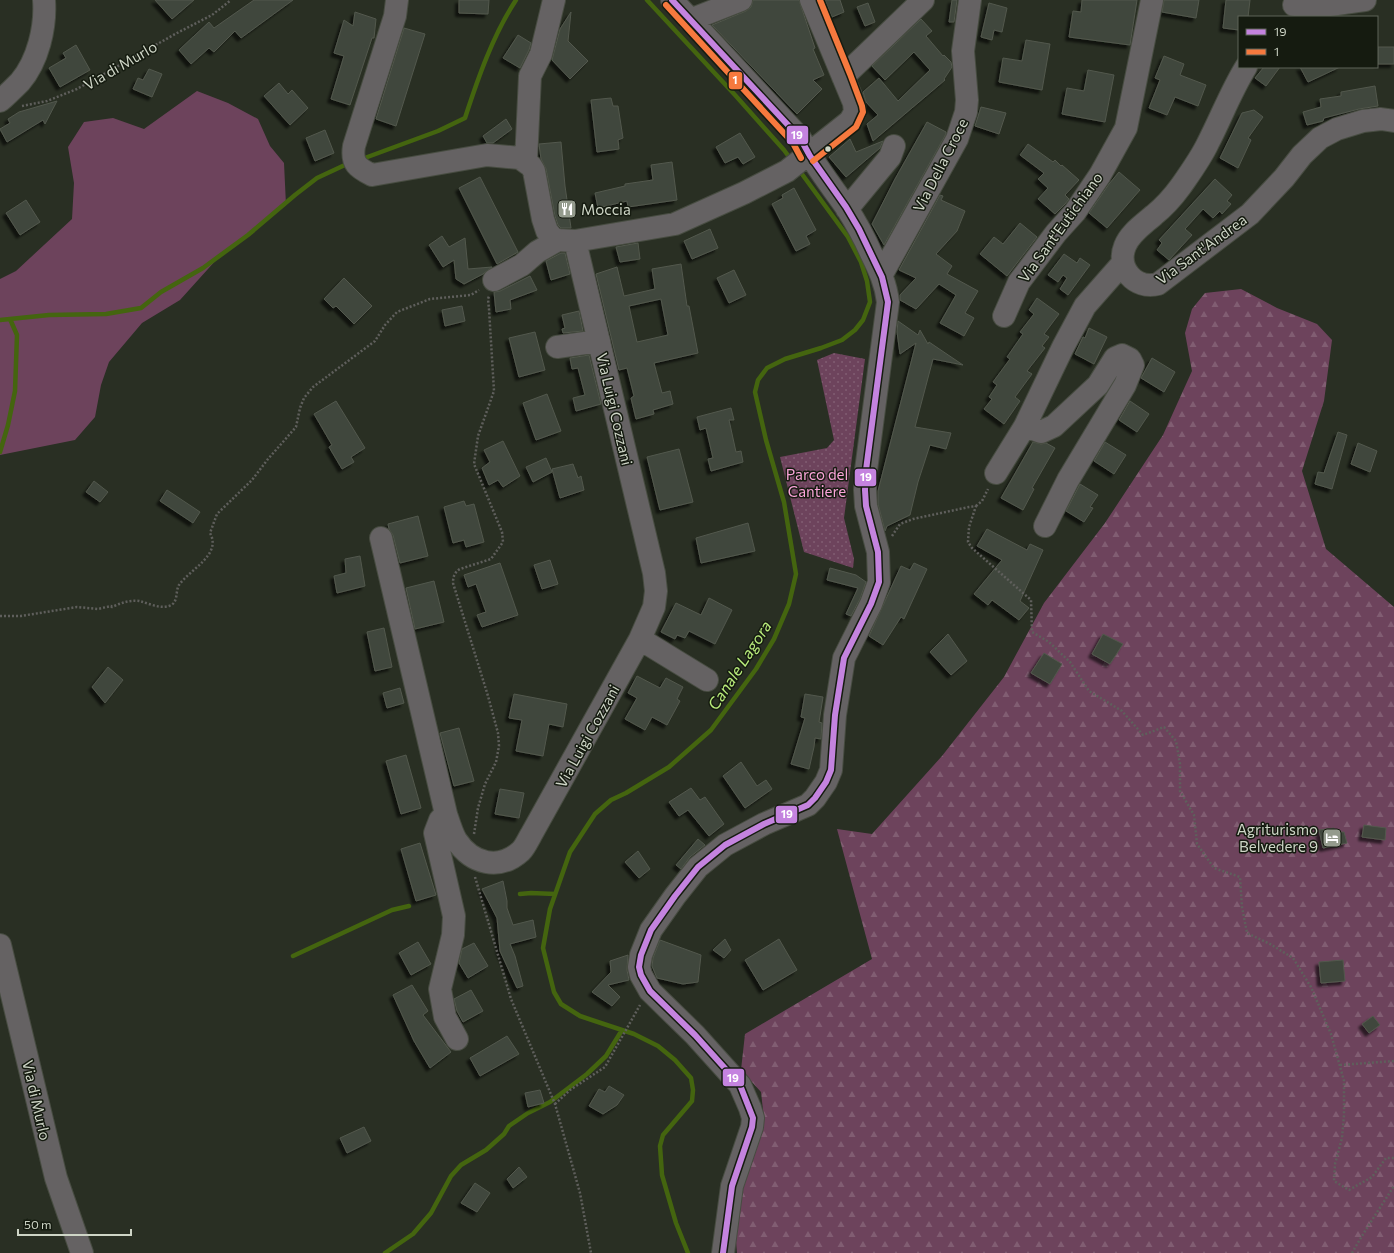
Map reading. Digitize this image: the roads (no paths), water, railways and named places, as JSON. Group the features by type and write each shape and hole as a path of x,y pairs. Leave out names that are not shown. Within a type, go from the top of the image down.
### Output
{"street":[{"path":"0,101 21,81 30,67 43,30 44,0"},
{"path":"397,0 394,16 354,146 353,152 356,166 372,175 487,155 515,157 526,161 534,171 547,231 552,237 566,241"},
{"path":"526,161 530,76 541,54 554,0"},
{"path":"672,0 800,138 808,155 847,209 866,242 882,274 887,291 888,302 866,470 865,490 866,506 878,552 879,582 871,604 844,658 835,715 831,770 823,788 808,805 764,824 725,845 698,867 651,930 641,955 639,967 650,991 695,1035 740,1085 750,1108 752,1127 732,1186 723,1253"},
{"path":"690,20 741,0"},
{"path":"494,280 522,264 537,252 566,241 675,224 734,198 787,171 850,121 855,112 855,108 811,0"},
{"path":"843,77 923,0"},
{"name":"Via Della Croce","path":"882,274 956,139 966,112 967,100 963,51 970,0"},
{"name":"Via Sant'Eutichiano","path":"1004,316 1019,282 1056,233 1075,212 1100,175 1126,128 1152,0"},
{"path":"1289,7 1321,7 1365,0"},
{"path":"996,473 1025,426 1063,347 1085,306 1122,264 1125,246 1130,238 1138,229 1168,203 1180,187 1208,145 1245,68"},
{"name":"Via Sant'Andrea","path":"1122,264 1137,282 1152,286 1158,284 1250,214 1284,178 1302,155 1320,138 1337,129 1363,121 1381,119 1394,121"},
{"path":"847,209 890,157 894,146"},
{"name":"Via Luigi Cozzani","path":"381,538 446,814 456,839 465,852 487,863 498,863 511,859 522,850 640,639 654,607 656,590 654,573 598,341 566,241"},
{"path":"557,347 598,341"},
{"path":"1025,426 1041,432 1054,426 1098,385 1115,358 1122,355 1130,359 1133,365 1124,384 1068,480 1044,526"},
{"path":"640,639 707,680"},
{"path":"446,814 440,820 435,833 454,916 453,935 440,989 445,1017 457,1039"},
{"name":"Via di Murlo","path":"0,945 56,1178 82,1253"}],"waterway":[{"path":"362,159 438,131 465,118 493,42 516,0"},
{"name":"Canale Lagora","path":"647,0 735,95 792,161"},
{"path":"0,320 49,315 106,314 141,308 161,292 203,268 248,235 317,178 347,164"},
{"name":"Canale Lagora","path":"688,1253 676,1223 662,1175 660,1146 663,1135 692,1101 693,1090 691,1078 675,1060 658,1046 634,1034 580,1016 561,1004 554,992 543,948 550,909 570,852 595,814 611,800 626,793 669,767 711,730 756,669 774,639 789,604 796,574 784,502 766,440 755,392 758,380 767,368 785,359 842,340 855,330 863,320 870,302 867,281 861,262 848,237 799,170"},
{"path":"0,452 8,425 15,391 17,335 10,319"},
{"path":"520,894 555,894"},
{"path":"293,956 392,910 409,906"},
{"path":"385,1253 413,1234 431,1213 451,1176 461,1165 486,1150 504,1134 509,1126 528,1113 550,1102 587,1074 606,1056 622,1030"}],"place":[{"name":"Moccia","path":"567,209"},
{"name":"Agriturismo Belvedere 9","path":"1332,838"}],"park label":[{"name":"Parco del Cantiere","path":"817,482"}]}
